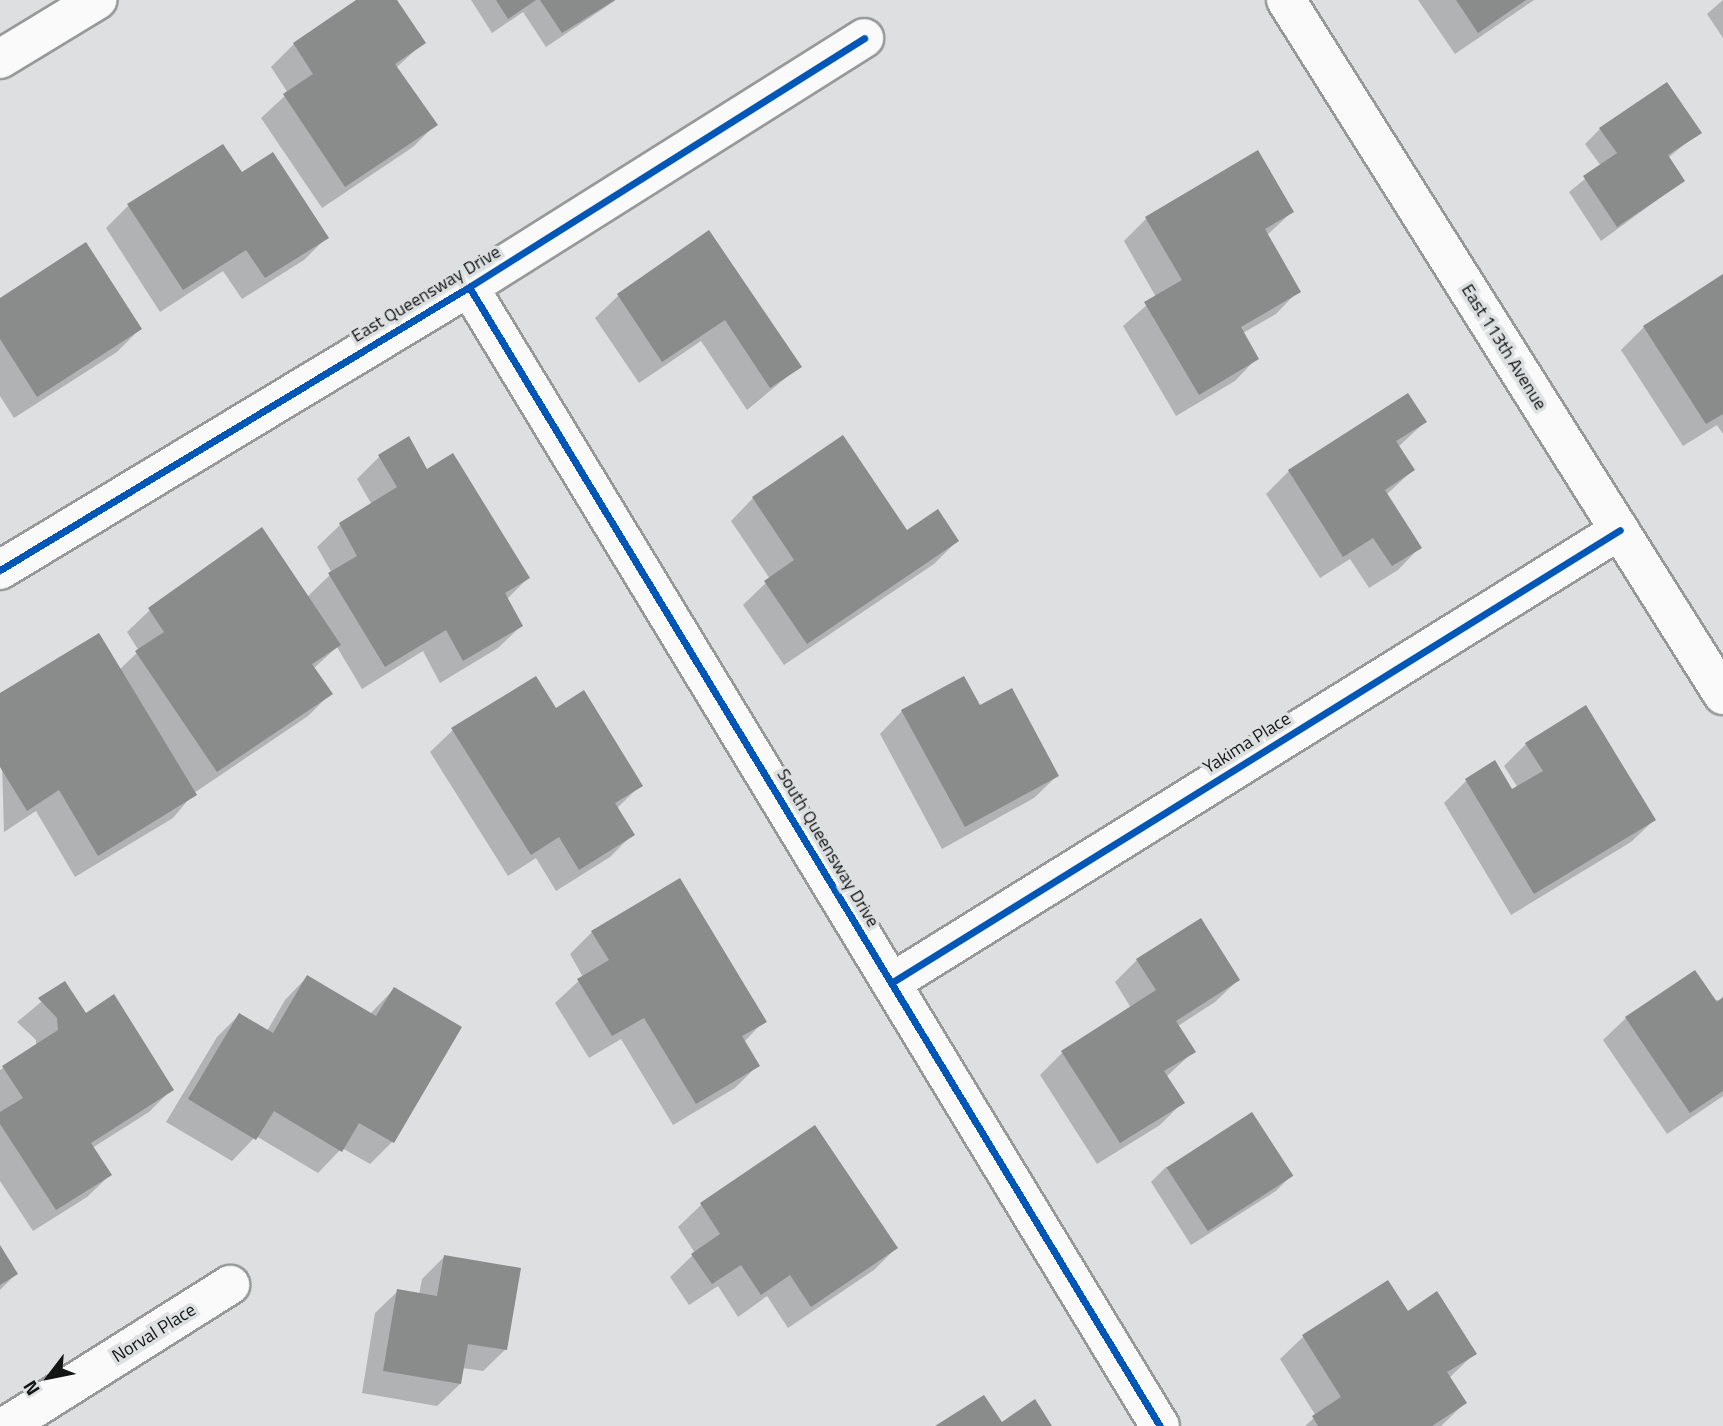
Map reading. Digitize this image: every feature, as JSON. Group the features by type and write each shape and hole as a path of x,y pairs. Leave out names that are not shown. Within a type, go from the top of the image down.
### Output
{"street":[{"path":"3,50 97,0"},
{"name":"East 113th Avenue","path":"1286,0 1723,695"},
{"name":"East Queensway Drive","path":"0,570 469,287 864,38"},
{"name":"South Queensway Drive","path":"469,287 1160,1426"},
{"name":"Yakima Place","path":"891,983 1620,530"},
{"name":"Norval Place","path":"6,1426 230,1285"}],"building":[{"path":"356,0 397,0 426,43 395,64 438,125 345,187 283,94 313,74 293,43"},
{"path":"496,0 536,0 508,19"},
{"path":"540,0 615,0 562,33"},
{"path":"1456,0 1526,0 1478,33"},
{"path":"1667,82 1702,133 1668,155 1685,181 1617,227 1583,176 1617,153 1599,128"},
{"path":"223,144 242,172 273,152 329,238 265,278 246,250 183,290 127,204"},
{"path":"1258,150 1294,212 1265,229 1301,292 1241,327 1259,359 1199,395 1144,302 1182,280 1145,217"},
{"path":"709,230 802,367 770,388 725,320 662,362 617,294"},
{"path":"86,242 142,329 37,397 0,339 0,298"},
{"path":"1723,274 1723,414 1706,424 1643,326"},
{"path":"1408,393 1427,422 1396,441 1415,470 1385,490 1422,548 1392,566 1373,538 1343,557 1288,470"},
{"path":"843,435 907,530 938,509 959,541 807,644 764,581 794,560 752,497"},
{"path":"409,436 427,469 453,453 530,578 505,593 523,626 463,661 446,630 385,667 328,573 357,556 339,523 397,487 378,455"},
{"path":"262,527 341,645 312,664 333,694 217,772 135,651 164,632 148,608"},
{"path":"99,633 197,795 98,856 59,790 27,811 0,767 0,693"},
{"path":"536,676 556,708 584,690 643,786 615,803 635,835 579,870 559,837 531,855 451,728"},
{"path":"964,676 980,705 1012,688 1059,776 965,827 901,710"},
{"path":"1586,705 1656,820 1534,894 1465,779 1495,760 1512,789 1543,771 1525,743"},
{"path":"680,878 767,1022 742,1036 760,1066 696,1104 644,1018 612,1036 577,979 609,960 591,931"},
{"path":"1201,918 1240,980 1176,1021 1196,1052 1164,1071 1185,1103 1120,1143 1061,1051 1156,990 1136,959"},
{"path":"1695,970 1717,1002 1723,997 1723,1091 1690,1113 1625,1017"},
{"path":"307,975 376,1016 394,987 462,1027 394,1143 359,1123 342,1152 274,1111 256,1140 188,1099 239,1013 273,1033"},
{"path":"65,981 86,1013 114,994 174,1090 91,1143 112,1175 56,1210 0,1124 0,1112 23,1098 2,1066 58,1030 57,1018 38,998"},
{"path":"1252,1112 1293,1176 1208,1231 1166,1168"},
{"path":"815,1125 898,1248 811,1307 790,1275 761,1295 741,1265 712,1284 691,1254 720,1234 700,1203"},
{"path":"0,1245 18,1274 0,1285"},
{"path":"444,1255 521,1268 507,1350 468,1344 461,1384 383,1371 397,1289 437,1296"},
{"path":"1388,1280 1408,1311 1437,1291 1477,1354 1447,1372 1467,1403 1432,1426 1318,1426 1312,1416 1341,1397 1302,1335"},
{"path":"984,1395 1002,1422 1035,1399 1052,1426 935,1426"}],"cycle path":[{"path":"0,570 469,287 864,38"},
{"path":"469,287 1160,1426"},
{"path":"891,983 1620,530"}]}
